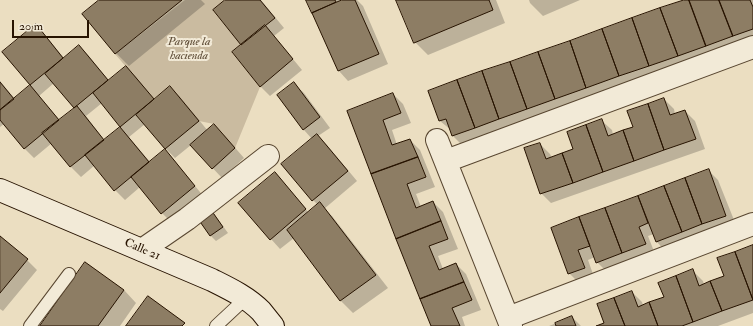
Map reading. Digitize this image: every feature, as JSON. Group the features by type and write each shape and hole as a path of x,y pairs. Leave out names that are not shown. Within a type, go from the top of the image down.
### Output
{"street":[{"path":"446,161 753,47"},
{"path":"438,140 509,322 753,224"},
{"path":"142,250 187,219 268,156"},
{"name":"Calle 21","path":"0,190 212,280 246,298 261,311 273,326"}],"lane":[{"path":"30,326 69,274"},
{"path":"216,326 246,298"}],"green space":[{"name":"Parque la hacienda","path":"185,0 224,0 213,11 241,45 232,53 260,87 235,148 214,124 199,121 170,86 154,99 115,54"}],"building":[{"path":"99,0 182,0 115,54 82,14"},
{"path":"225,0 260,0 275,18 241,45 213,10"},
{"path":"306,0 335,0 336,2 312,13"},
{"path":"342,0 355,0 379,54 338,71 312,13"},
{"path":"396,0 489,0 493,10 414,43"},
{"path":"684,0 689,0 706,46 678,56 660,8"},
{"path":"689,0 719,0 733,36 706,46"},
{"path":"719,0 750,0 753,7 753,29 733,36"},
{"path":"660,8 678,56 649,66 632,18"},
{"path":"632,18 649,66 619,76 602,29"},
{"path":"36,24 63,58 30,85 2,52"},
{"path":"265,25 293,59 260,87 232,52"},
{"path":"602,29 619,76 586,88 570,41"},
{"path":"570,41 586,88 555,99 538,52"},
{"path":"79,45 108,80 74,108 45,74"},
{"path":"538,52 555,99 527,109 510,62"},
{"path":"510,62 527,109 499,119 482,71"},
{"path":"126,66 154,99 120,127 93,93"},
{"path":"482,71 499,119 475,128 457,80"},
{"path":"457,80 475,128 452,136 446,119 439,121 428,91"},
{"path":"0,82 14,99 0,110"},
{"path":"294,82 320,117 303,130 277,95"},
{"path":"30,85 59,120 24,149 0,120 0,110"},
{"path":"170,86 199,121 165,149 136,115"},
{"path":"393,93 401,113 383,120 392,145 410,139 418,157 371,174 347,111"},
{"path":"664,98 670,115 685,110 696,139 664,150 648,104"},
{"path":"648,104 664,150 634,161 623,130 633,127 627,111"},
{"path":"77,106 104,140 70,167 42,133"},
{"path":"602,119 608,136 623,130 634,161 603,172 586,125"},
{"path":"214,124 235,148 212,169 190,145"},
{"path":"586,125 603,172 573,183 562,153 573,149 567,132"},
{"path":"120,127 149,162 114,191 85,155"},
{"path":"317,134 348,171 312,201 281,164"},
{"path":"540,143 546,159 562,153 573,183 540,194 524,148"},
{"path":"165,149 195,186 161,214 131,177"},
{"path":"418,157 426,177 407,184 416,208 433,201 441,221 396,239 371,174"},
{"path":"709,169 726,216 702,224 685,178"},
{"path":"275,172 306,209 270,240 238,203"},
{"path":"685,178 702,224 682,232 664,186"},
{"path":"664,186 682,232 656,242 638,196"},
{"path":"638,196 648,223 639,227 646,244 622,253 605,208"},
{"path":"320,202 376,275 340,301 287,230"},
{"path":"209,207 223,227 210,236 196,216"},
{"path":"605,208 622,253 596,263 579,217"},
{"path":"579,217 590,246 578,250 585,268 568,274 551,228"},
{"path":"441,221 448,239 429,246 439,270 456,263 464,282 420,299 396,239"},
{"path":"0,236 28,259 0,293"},
{"path":"753,245 753,300 735,252"},
{"path":"735,252 753,300 722,311 710,281 724,276 717,258"},
{"path":"85,262 124,290 98,326 40,326"},
{"path":"693,269 699,286 710,281 722,311 693,322 676,276"},
{"path":"676,276 693,322 682,326 658,326 649,302 664,297 658,283"},
{"path":"464,282 472,300 452,308 460,326 431,326 420,299"},
{"path":"632,291 638,307 649,302 658,326 625,326 614,298"},
{"path":"148,296 185,323 182,326 126,326"},
{"path":"614,298 625,326 596,326 604,323 597,304"},
{"path":"572,316 576,326 556,326 555,323"}]}
